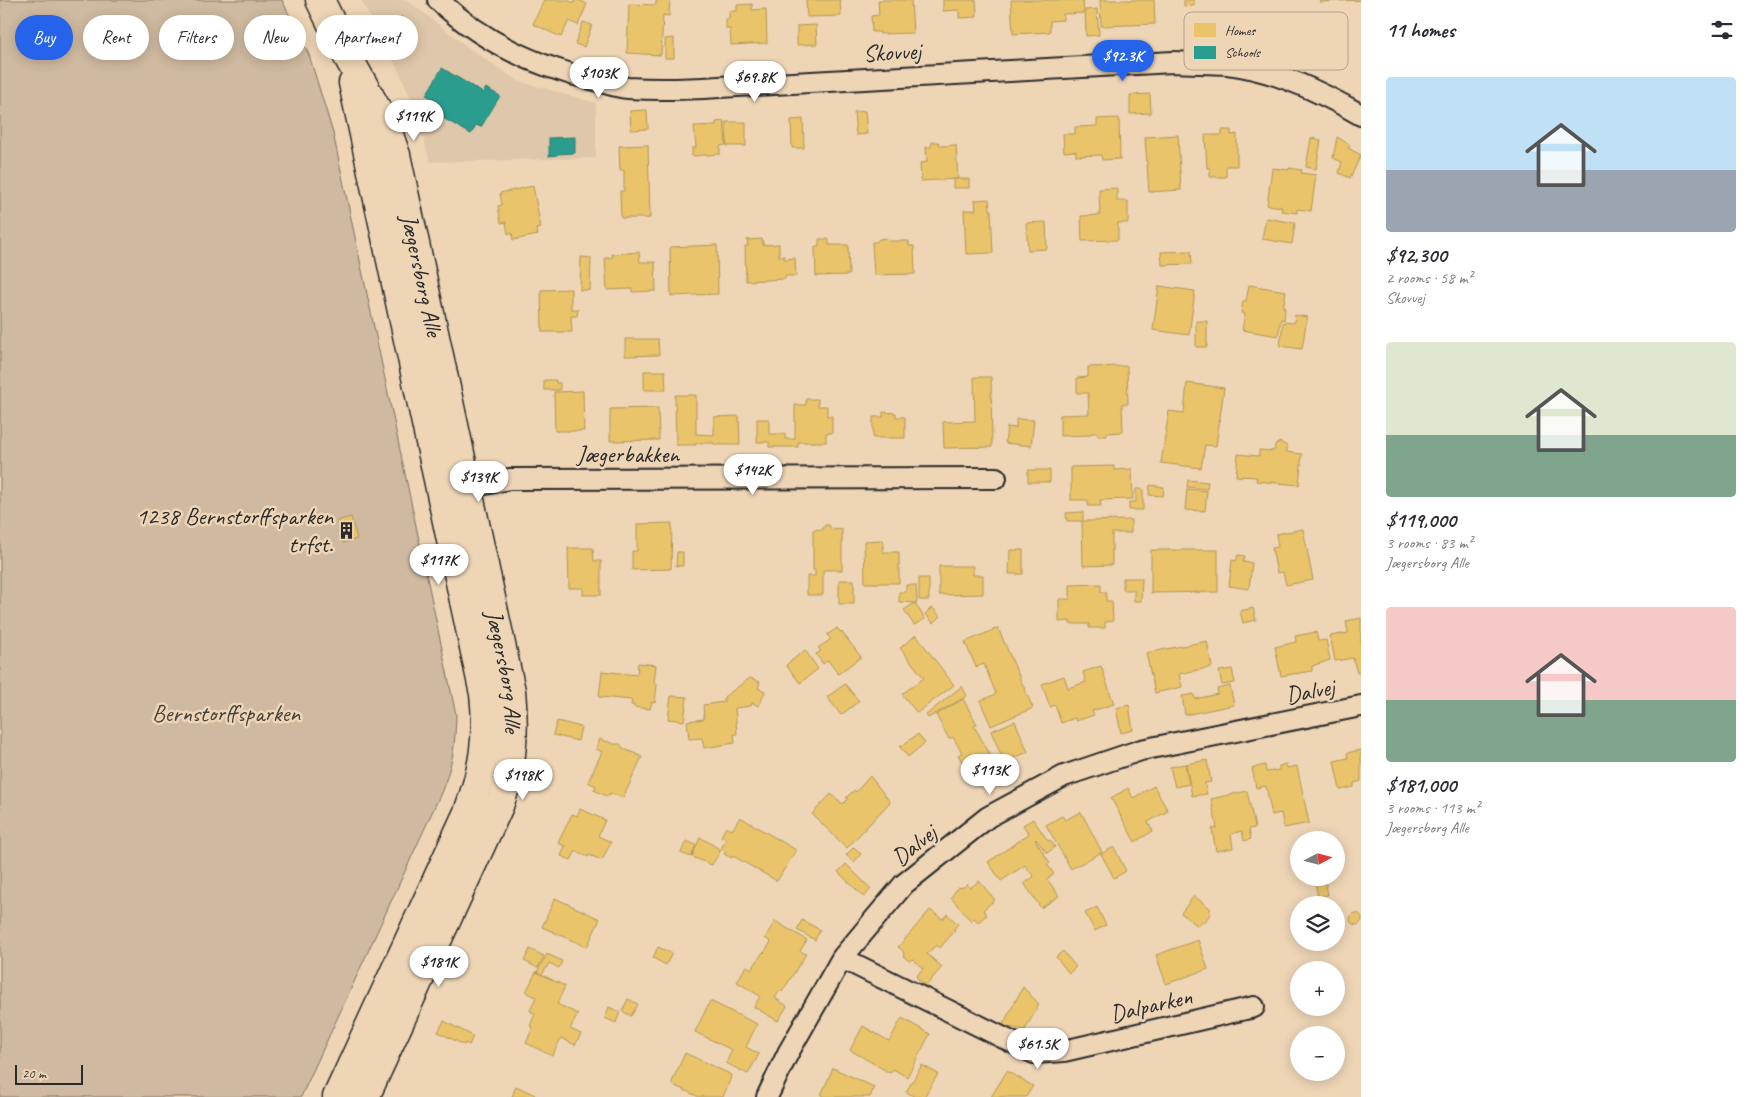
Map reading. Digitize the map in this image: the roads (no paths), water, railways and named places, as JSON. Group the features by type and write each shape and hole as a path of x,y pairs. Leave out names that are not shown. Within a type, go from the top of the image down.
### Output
{"street":[{"name":"Jægersborg Alle","path":"320,0 327,15"},
{"name":"Skovvej","path":"438,0 469,26 517,55 580,77 626,88 686,89 1184,62"},
{"name":"Jægersborg Alle","path":"337,1097 468,812 481,771 486,730 484,694 349,60"},
{"name":"Jægersborg Alle","path":"350,60 385,124 396,155 511,691 513,727 509,772 499,806 365,1097"},
{"name":"Skovvej","path":"1256,70 1325,96 1361,115"},
{"name":"Jægerbakken","path":"441,493 509,479 996,478"},
{"name":"Dalvej","path":"767,1097 788,1054 842,958 904,884 988,817 1064,776 1141,750 1361,706"},
{"name":"Dalparken","path":"842,958 1034,1052 1064,1051 1254,1007"}],"place":[{"name":"1238 Bernstorffsparken trfst.","path":"347,530"}],"park label":[{"name":"Bernstorffsparken","path":"226,713"}]}
